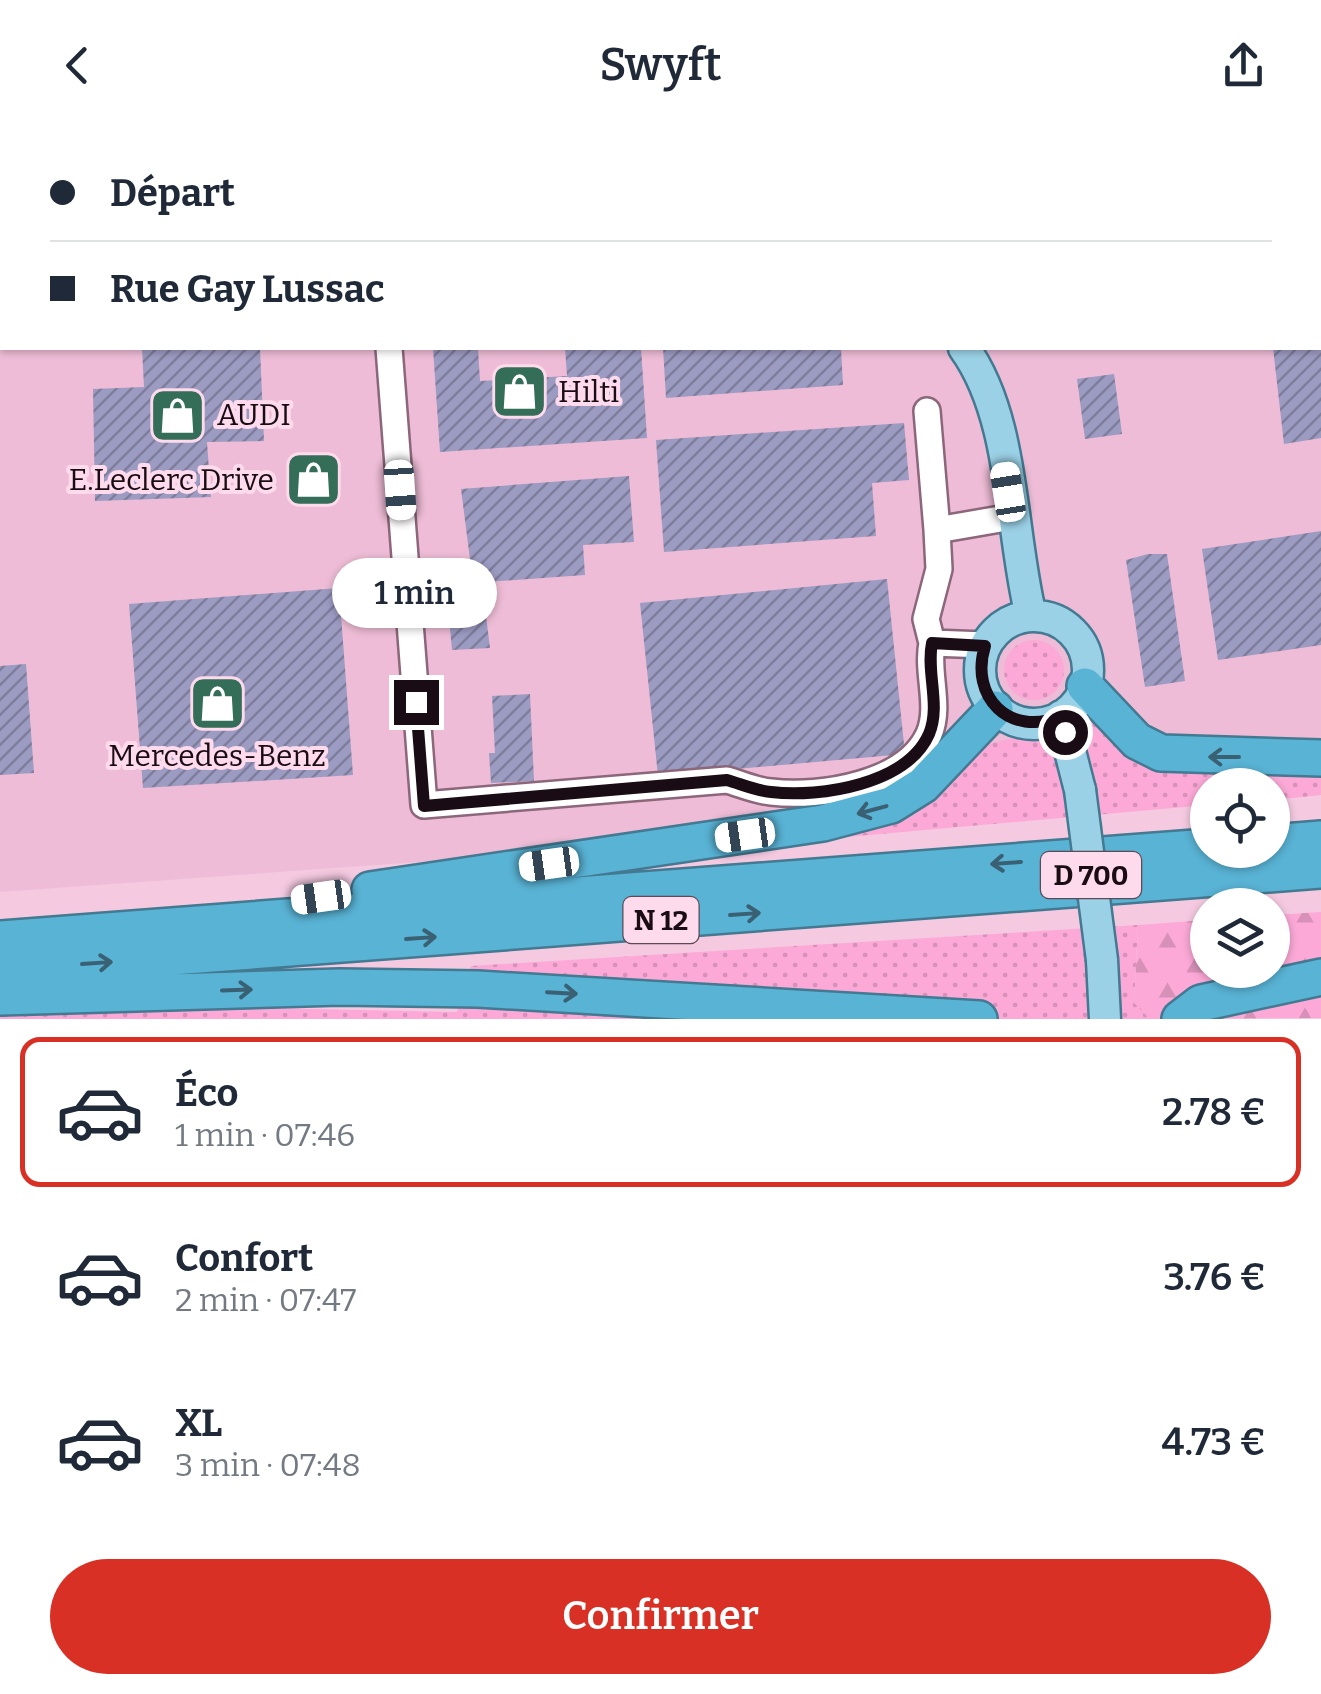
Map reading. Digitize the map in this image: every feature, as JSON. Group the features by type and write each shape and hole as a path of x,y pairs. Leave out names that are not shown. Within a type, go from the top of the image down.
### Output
{"highway":[{"path":"1085,686 1137,740 1161,753 1321,758"},
{"path":"57,935 823,823 891,805 922,785 995,708"},
{"path":"1290,841 1321,839"},
{"name":"N 12","path":"0,940 1190,849"},
{"name":"N 12","path":"0,970 1321,870"},
{"path":"1180,1019 1201,1003 1321,977"},
{"path":"0,997 340,987 478,989 979,1019"}],"main road":[{"path":"965,350 978,368 998,420 1030,616"},
{"path":"1030,616 1048,618 1076,637 1088,669 1085,686 1061,716 1048,722 1020,722 995,708 980,678 985,646 1004,625 1030,616"},
{"name":"D 700","path":"1061,716 1080,790 1102,960 1105,1019"}],"street":[{"path":"389,350 424,806 727,780 772,793 858,786 888,776 914,758 930,732 933,699 928,663 932,643 926,619 939,569 927,411"},
{"path":"937,530 1012,517"},
{"path":"932,643 985,646"}],"shaded area":[{"path":"0,350 1321,350 1321,740 900,789 848,802 488,857 0,892"}],"green space":[{"path":"1034,640 1055,649 1064,670 1055,691 1034,700 1013,691 1004,670 1013,649"},
{"path":"1091,720 1147,762 1251,745 1321,740 1321,795 1290,798 1290,768 1190,768 1190,807 746,846 900,789 975,747"},
{"path":"1321,912 1321,1018 1150,1019 1134,1003 1138,925 1190,921 1190,988 1290,988 1290,914"},
{"path":"1138,925 1134,1002 1150,1019 0,1019 0,1013 166,1006 457,1012 471,966"}],"building":[{"name":"AUDI","path":"142,350 260,350 264,441 207,442 211,497 95,501 93,389 144,387"},
{"path":"433,350 478,350 480,381 567,376 565,350 641,350 647,438 440,452"},
{"path":"663,350 841,350 843,385 666,398"},
{"path":"1273,350 1321,350 1321,438 1284,444"},
{"path":"1114,374 1122,434 1085,439 1077,379"},
{"path":"904,423 909,480 872,483 876,536 664,552 656,440"},
{"path":"629,476 634,542 583,545 585,575 473,583 461,489"},
{"path":"1321,531 1321,645 1218,660 1202,549"},
{"path":"1167,554 1185,681 1145,687 1126,560"},
{"path":"887,579 905,754 658,776 640,603"},
{"path":"339,588 353,775 143,788 129,604"},
{"path":"486,616 490,648 452,650 449,618"},
{"path":"26,664 34,773 0,775 0,666"},
{"path":"530,694 534,781 491,783 489,753 495,753 492,696"}],"place":[{"name":"Hilti","path":"519,392"},
{"name":"AUDI","path":"178,415"},
{"name":"E.Leclerc Drive","path":"313,480"},
{"name":"Mercedes-Benz","path":"217,703"}],"route":[{"path":"416,702 424,806 727,780 772,793 858,786 888,776 914,758 930,732 933,699 928,663 932,643 961,641 985,646 980,678 995,708 1007,717 1034,724 1061,716 1065,732"}]}
